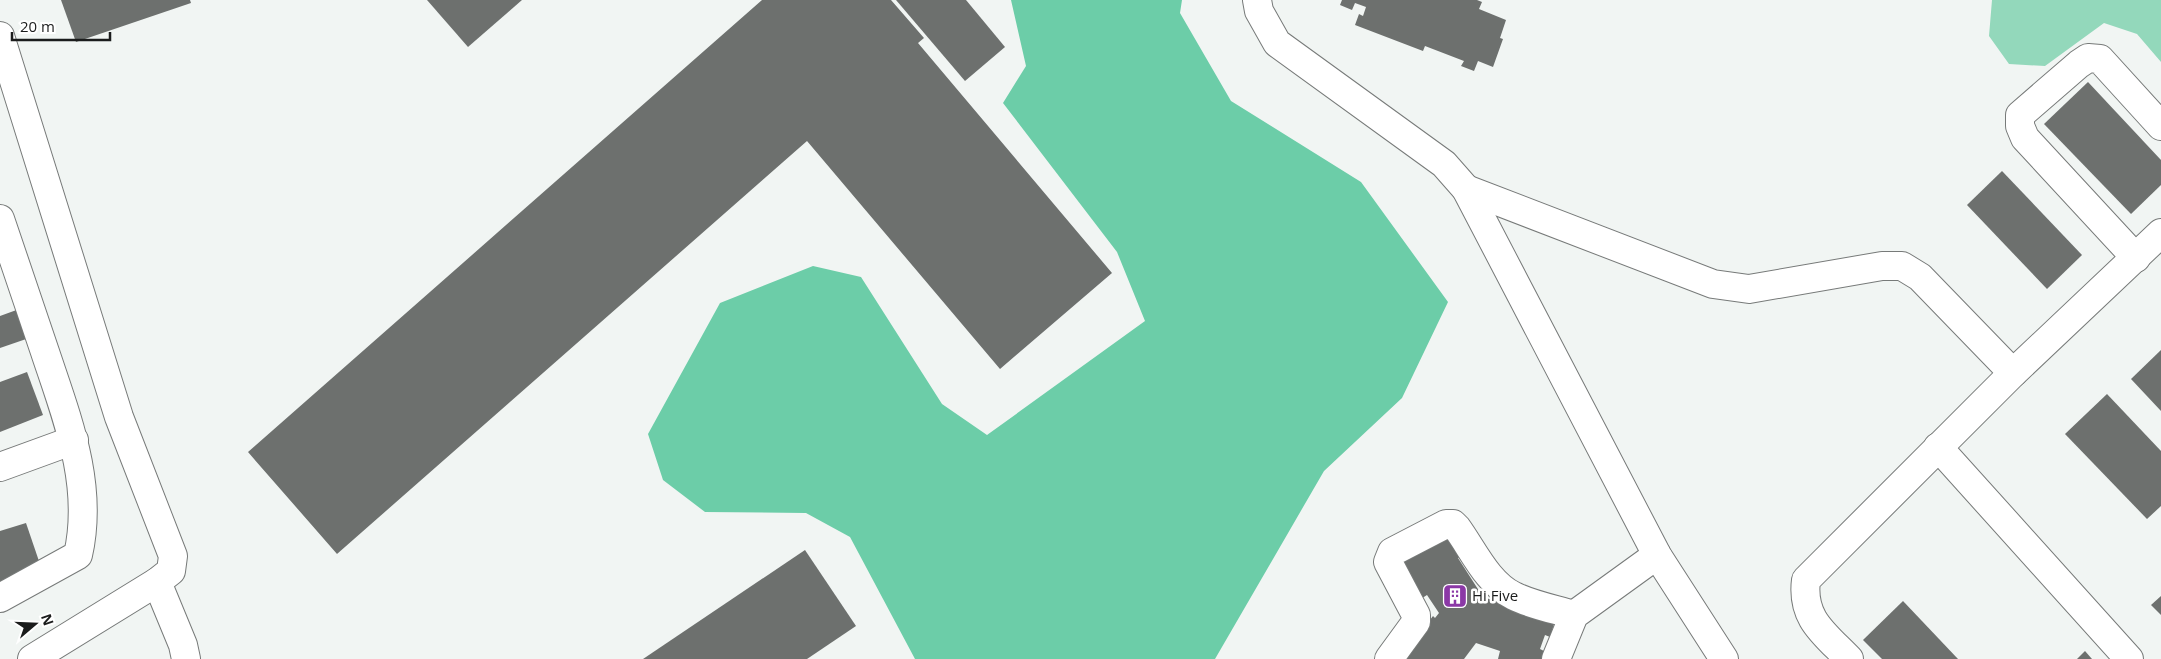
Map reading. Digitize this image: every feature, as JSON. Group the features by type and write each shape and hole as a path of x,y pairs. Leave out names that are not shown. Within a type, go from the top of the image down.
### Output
{"street":[{"path":"1257,0 1259,11 1277,43 1444,164 1466,189 1657,555 1724,659"},
{"path":"0,36 119,416 173,556 171,571 157,582 32,659"},
{"path":"2136,258 2025,138 2020,126 2020,115 2088,58 2100,59 2161,126"},
{"path":"1466,189 1713,284 1749,289 1882,266 1902,266 1920,277 2013,373"},
{"path":"0,219 74,440 81,481 84,524 78,555 0,598"},
{"path":"1849,659 1814,624 1806,602 1806,580 2013,373 2161,233"},
{"path":"0,467 74,440"},
{"path":"1938,448 2130,659"},
{"path":"1389,659 1416,622 1416,615 1388,562 1389,556 1392,552 1446,524 1453,524 1457,528 1490,577 1509,592 1574,615"},
{"path":"1556,659 1574,615 1657,555"},
{"path":"157,582 183,645 186,659"}],"green space":[{"path":"1011,0 1182,0 1180,13 1231,101 1361,182 1448,302 1402,398 1324,471 1215,659 915,659 850,537 806,513 705,512 663,480 648,434 720,303 813,266 861,277 942,404 987,435 1145,321 1117,252 1003,103 1026,66"},
{"path":"1992,0 2161,0 2161,62 2137,34 2104,23 2045,66 2009,64 1989,36"}],"building":[{"path":"61,0 190,0 191,3 76,42"},
{"path":"427,0 522,0 468,47"},
{"path":"762,0 891,0 924,38 918,43 1112,273 1000,369 807,141 337,554 248,452"},
{"path":"896,0 966,0 1005,47 965,81"},
{"path":"1342,0 1477,0 1482,2 1479,9 1506,20 1500,38 1503,39 1493,67 1478,61 1474,71 1461,66 1464,61 1425,46 1423,51 1355,25 1359,14 1363,16 1366,7 1355,3 1352,10 1340,5"},
{"path":"2088,82 2161,160 2161,185 2131,214 2044,124"},
{"path":"2002,171 2082,255 2047,289 1967,205"},
{"path":"22,308 32,337 0,348 0,316"},
{"path":"2161,350 2161,411 2131,379"},
{"path":"27,372 43,415 0,432 0,382"},
{"path":"2107,394 2161,451 2161,506 2147,519 2065,434"},
{"path":"26,523 42,570 0,584 0,531"},
{"name":"Hi Five","path":"1447,531 1462,556 1458,558 1483,597 1528,612 1556,618 1550,637 1545,635 1540,649 1544,651 1542,659 1498,659 1500,651 1476,643 1464,659 1400,659 1433,616 1435,618 1439,613 1427,595 1416,602 1399,558"},
{"path":"805,550 856,626 807,659 643,659"},
{"path":"2161,596 2161,615 2151,605"},
{"path":"1903,601 1958,659 1882,659 1863,640"},
{"path":"2085,651 2092,659 2077,659"}],"place":[{"name":"Hi Five","path":"1455,596"}]}
